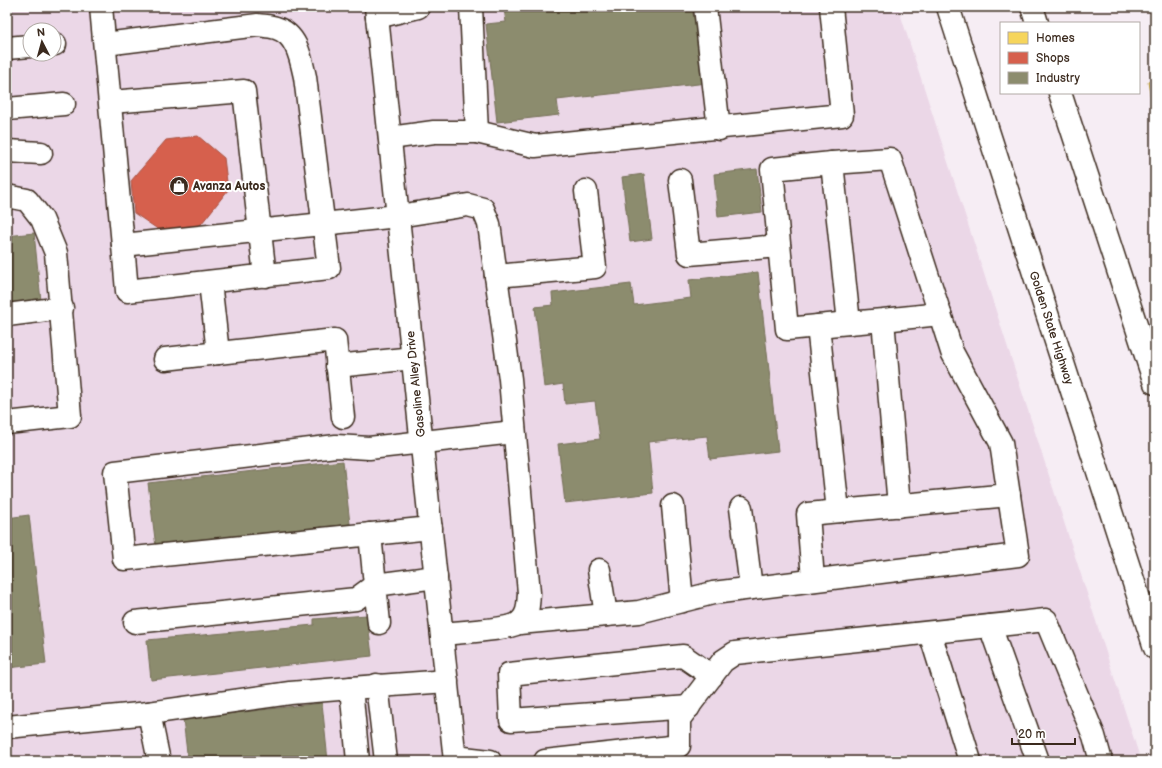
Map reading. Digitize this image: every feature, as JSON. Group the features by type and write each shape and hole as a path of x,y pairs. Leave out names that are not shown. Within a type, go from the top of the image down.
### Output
{"main road":[{"path":"101,7 128,291 329,268 325,224 305,77 300,54 291,37 277,28 258,25 105,44"},
{"path":"376,12 418,7"},
{"path":"471,7 477,132"},
{"path":"705,7 720,129"},
{"path":"390,138 434,132 477,132 535,146 842,116 831,7"},
{"name":"Golden State Highway","path":"948,7 1155,648"},
{"path":"1032,7 1037,22"},
{"name":"Gasoline Alley Drive","path":"376,12 455,759"},
{"path":"7,48 22,47"},
{"path":"111,102 244,90 265,276"},
{"path":"1060,94 1155,383"},
{"path":"7,109 64,104"},
{"path":"7,151 40,153"},
{"path":"442,634 502,628 519,623 639,612 713,593 1018,555 1001,443 952,352 940,314 890,160 832,163 772,169 786,329 940,314"},
{"path":"832,163 849,323"},
{"path":"680,180 689,254 779,246"},
{"path":"496,276 595,267 586,191"},
{"path":"7,196 26,200 42,219 56,253 62,308 70,416 7,423"},
{"path":"123,245 398,216 468,205 483,209 489,224 510,379 529,593 528,611 519,623"},
{"path":"210,282 218,353"},
{"path":"7,315 62,308"},
{"path":"883,320 900,506"},
{"path":"818,326 838,511"},
{"path":"165,358 335,340 343,417"},
{"path":"337,366 413,358"},
{"path":"431,528 124,559 115,472 336,446 369,448 514,432"},
{"path":"813,580 808,514 1009,496"},
{"path":"673,506 682,601"},
{"path":"742,508 751,588"},
{"path":"370,534 379,623"},
{"path":"599,570 606,615"},
{"path":"135,622 356,599 375,585 436,577"},
{"path":"545,761 679,754 679,719 723,661 735,653 1046,620 1094,736 1101,761"},
{"path":"990,626 1038,761"},
{"path":"930,633 970,761"},
{"path":"689,707 511,720 509,674 683,656 712,676"},
{"path":"7,727 149,713 290,693 447,681"},
{"path":"377,686 386,761"},
{"path":"351,688 358,761"},
{"path":"149,713 159,761"},
{"path":"455,759 490,761"}],"shaded area":[{"path":"7,7 898,7 1141,761 7,761"}],"building: Homes":[{"path":"1155,80 1155,98 1151,99 1148,82"}],"building: Shops":[{"name":"Avanza Autos","path":"198,136 224,158 228,190 198,228 162,232 134,213 131,181 166,140"}],"building: Industry":[{"path":"526,7 692,7 693,15 699,15 707,83 557,100 559,115 497,122 486,24 506,22 504,9"},
{"path":"757,169 762,212 718,217 714,174"},
{"path":"644,174 652,239 630,242 622,177"},
{"path":"34,233 41,301 7,305 7,236"},
{"path":"758,272 778,451 710,459 707,436 648,442 653,493 565,503 558,444 600,439 595,401 565,404 563,384 544,387 535,307 553,305 552,293 631,284 634,305 691,298 689,280"},
{"path":"343,461 350,524 156,547 148,483"},
{"path":"29,515 46,664 7,668 7,518"},
{"path":"367,615 372,656 151,680 147,640 314,625 314,619"},
{"path":"322,703 328,761 188,761 183,719"}],"place":[{"name":"Avanza Autos","path":"179,186"}]}
